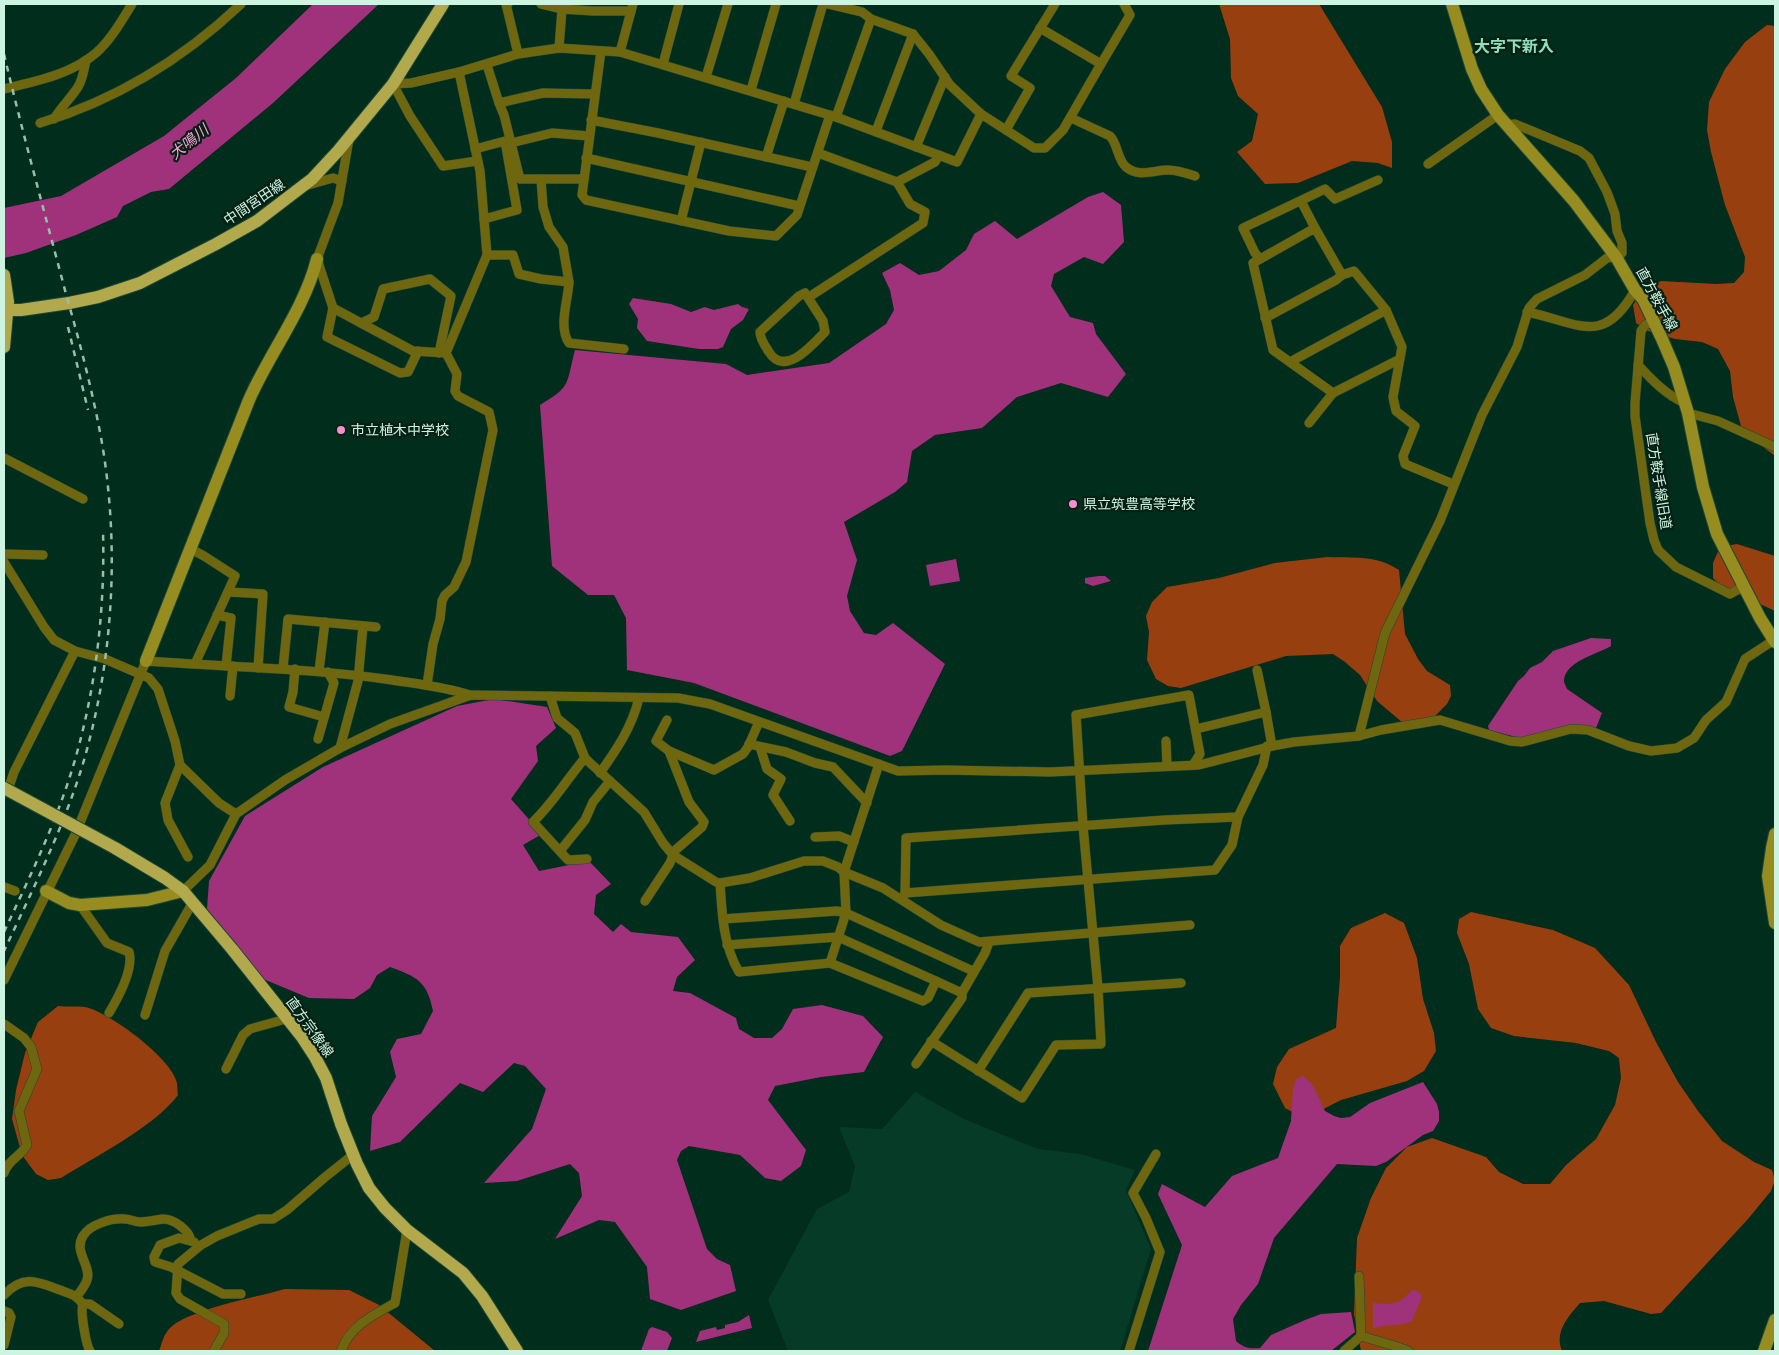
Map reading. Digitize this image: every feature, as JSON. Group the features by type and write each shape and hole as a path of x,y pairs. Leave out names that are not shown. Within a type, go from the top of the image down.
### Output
{"main road":[{"name":"中間宮田線","path":"6,311 69,303 98,297 140,283 232,235 256,220 312,179 350,136 393,84 443,4"},
{"name":"直方鞍手線","path":"1452,4 1472,69 1481,90 1498,115 1574,200 1616,257 1635,290 1643,299 1674,367 1687,408 1703,487 1718,534 1760,618 1775,640"},
{"path":"146,661 258,378 278,346 314,270 317,259"},
{"path":"4,275 6,311 4,347"},
{"name":"直方宗像線","path":"4,788 115,848 165,878 193,902 302,1037 326,1078 341,1124 369,1188 385,1208 407,1230 463,1274 482,1296 517,1351"},
{"path":"1775,834 1768,876 1775,923"},
{"path":"46,891 69,903 80,905 147,900 183,892"},
{"path":"1764,1351 1775,1320"}],"street":[{"path":"4,89 60,74 74,68 97,52 118,26 132,4"},
{"path":"40,123 97,102 134,84 179,54 241,4"},
{"path":"506,4 518,54"},
{"path":"541,4 593,11 632,7 620,52"},
{"path":"664,64 679,4"},
{"path":"706,77 728,4"},
{"path":"751,90 776,4"},
{"path":"794,104 824,4"},
{"path":"828,4 862,12 871,19 913,34 950,85 981,114 1034,148 1045,148 1054,140 1071,118 1130,15 1124,4"},
{"path":"1006,130 1030,88 1011,76 1055,4"},
{"path":"559,48 567,7"},
{"path":"601,51 582,195 586,200 729,231 776,236 796,215 812,167 871,19"},
{"path":"1040,28 1101,64"},
{"path":"876,131 913,34"},
{"path":"478,161 443,166 410,116 393,84 458,72 518,54 559,48 620,52 784,100 876,131 957,162 981,114"},
{"path":"54,119 78,87 83,76 86,60"},
{"path":"486,65 500,103 520,179 584,178"},
{"path":"442,353 487,255 478,161 458,72"},
{"path":"916,147 945,77"},
{"path":"500,103 543,93 594,94"},
{"path":"766,156 784,100"},
{"path":"1428,164 1498,115"},
{"path":"1071,118 1110,136 1114,140 1124,165 1136,172 1177,170 1195,176"},
{"path":"591,120 812,167"},
{"path":"1359,736 1385,633 1440,521 1453,484 1482,415 1517,347 1529,308 1537,299 1585,275 1607,258 1616,257 1622,253 1622,243 1617,231 1615,214 1607,192 1589,158 1580,151 1515,124 1507,125"},
{"path":"511,142 552,133 589,136"},
{"path":"350,136 338,203 317,259 333,308 327,337 400,373 408,372 418,352"},
{"path":"475,149 504,142 517,210 484,220"},
{"path":"681,221 701,142"},
{"path":"809,297 923,223 925,212 910,204 897,182 818,153"},
{"path":"897,182 935,162 939,155"},
{"path":"586,158 799,206"},
{"path":"303,186 333,178 342,181"},
{"path":"541,179 543,207 549,227 563,247 569,282 564,321 565,338 569,343 624,350"},
{"path":"1260,259 1255,253 1244,228 1325,189 1334,199 1378,180"},
{"path":"1301,201 1342,275"},
{"path":"1315,228 1254,263 1273,350 1333,393"},
{"path":"487,255 513,255 519,274 569,282"},
{"path":"1265,318 1342,275 1354,271 1386,310 1402,347 1393,397 1396,411 1414,426 1403,456 1405,464 1453,484"},
{"path":"361,323 374,317 383,289 430,278 451,296 442,353 457,374 455,391 458,396 489,412 493,430 466,562 454,587 445,595 442,601 427,685"},
{"path":"1527,312 1585,327 1602,326 1624,309 1635,290"},
{"path":"805,293 809,297 823,321 825,332 798,359 776,360 772,357 760,337 760,332 799,296 805,293"},
{"path":"333,308 413,351 442,353"},
{"path":"1290,362 1386,310"},
{"name":"直方鞍手線旧道","path":"1653,322 1641,330 1635,416 1650,523 1658,550 1676,567 1730,594 1744,586"},
{"path":"1309,422 1333,393 1400,359"},
{"path":"1638,365 1660,388 1687,408 1775,447"},
{"path":"4,458 83,499"},
{"path":"191,549 235,576 195,664"},
{"path":"4,554 43,555"},
{"path":"4,562 54,640 75,651 105,659 140,673 149,678 158,689 175,741 180,765 166,804 168,820 188,857"},
{"path":"228,592 263,594 258,668"},
{"path":"217,615 231,618 230,696"},
{"path":"283,668 288,619 376,627"},
{"path":"318,738 334,683 324,672 325,622"},
{"path":"340,748 359,675 363,626"},
{"path":"4,980 75,835 146,661 283,668 359,675 427,685 470,695 678,698 710,704 898,771 1081,771 1199,765 1270,746 1359,736 1381,730 1440,720 1510,741 1522,742 1571,729 1588,730 1630,746 1651,751 1677,748 1694,738 1706,720 1726,702 1745,659 1775,640"},
{"path":"4,793 75,651"},
{"path":"295,669 293,692 289,707 324,717"},
{"path":"903,897 1089,879 1215,870 1232,846 1238,817 1270,746 1258,670"},
{"path":"183,892 210,865 236,814 285,780 340,748 390,724 470,695"},
{"path":"550,696 557,718 575,733 585,758 644,812 672,854 698,872 720,883 750,878 804,861 823,861 903,897 941,925 979,942 1190,925"},
{"path":"931,1041 1022,1098 1056,1045 1101,1044 1076,715 1189,696 1200,754 1193,765"},
{"path":"600,773 622,743 628,731 638,698"},
{"path":"1196,729 1266,712"},
{"path":"667,720 656,741 669,751 714,770 743,754 759,722"},
{"path":"1166,741 1167,766"},
{"path":"749,744 786,752 815,763 833,767 867,803"},
{"path":"760,747 767,769 781,779 773,795 790,822"},
{"path":"645,901 670,863 672,854 702,828 704,822 689,802 669,751"},
{"path":"585,758 561,787 549,807 533,822 568,860 587,859"},
{"path":"830,963 846,913 844,872 879,764"},
{"path":"180,765 219,803 236,814"},
{"path":"560,851 585,820 593,802 610,781"},
{"path":"903,897 906,838 1238,817"},
{"path":"814,837 839,836 854,842"},
{"path":"720,883 727,945 732,961 739,972 830,963 923,1001 928,998 936,981"},
{"path":"4,886 15,891"},
{"path":"145,1015 165,951 193,902"},
{"path":"80,905 107,943 129,952 131,959 121,994 109,1013"},
{"path":"723,919 837,910 973,971"},
{"path":"727,945 838,937 962,993"},
{"path":"916,1064 962,998 962,993 985,953 989,942"},
{"path":"978,1070 1028,993 1181,984"},
{"path":"226,1068 243,1035 250,1030 286,1019"},
{"path":"4,1024 24,1038 31,1047 37,1070 19,1111 27,1145 4,1171"},
{"path":"214,1351 224,1333 224,1324 180,1299 176,1293 178,1264 201,1245 217,1236 259,1218 273,1219 287,1210 354,1154"},
{"path":"1129,1351 1160,1252 1146,1218 1133,1194 1156,1154"},
{"path":"77,1296 88,1279 82,1258 81,1241 88,1230 99,1224 124,1219 140,1222 168,1219 186,1230 191,1241"},
{"path":"341,1351 352,1332 363,1321 395,1303 407,1230"},
{"path":"201,1245 179,1238 160,1245 154,1257 155,1262 171,1267 223,1294 241,1294"},
{"path":"1344,1351 1361,1336 1360,1276"},
{"path":"4,1295 20,1284 33,1281 50,1285 77,1296 83,1304"},
{"path":"83,1304 90,1304 119,1324"},
{"path":"83,1304 81,1310 86,1346 90,1351"},
{"path":"4,1311 9,1313 11,1317 4,1345"},
{"path":"1361,1336 1408,1351"}],"shaded area":[{"path":"1219,4 1319,4 1382,107 1392,142 1392,168 1378,163 1352,161 1298,183 1265,184 1237,152 1252,141 1258,114 1238,96 1231,78 1230,39"},
{"path":"1767,25 1775,26 1775,456 1749,436 1741,426 1733,397 1730,371 1718,349 1702,342 1675,339 1648,331 1636,323 1633,305 1641,293 1661,281 1734,283 1744,272 1745,257 1725,205 1711,152 1707,130 1709,102 1725,69 1745,42"},
{"path":"1737,544 1775,556 1775,611 1721,586 1713,578 1713,563 1720,547"},
{"path":"1327,557 1373,560 1391,565 1399,570 1405,634 1418,659 1427,671 1450,685 1451,696 1447,704 1435,716 1424,722 1403,723 1377,701 1360,675 1333,654 1286,656 1181,688 1168,686 1156,679 1147,660 1149,632 1146,616 1152,602 1167,587 1219,578 1275,563"},
{"path":"1471,912 1553,930 1595,948 1629,985 1656,1042 1678,1082 1698,1111 1722,1141 1754,1162 1772,1170 1775,1180 1771,1191 1748,1219 1661,1313 1651,1314 1604,1301 1580,1303 1567,1319 1561,1331 1560,1344 1562,1351 1361,1351 1354,1314 1357,1238 1371,1198 1386,1168 1407,1147 1432,1138 1486,1157 1499,1172 1523,1184 1550,1184 1566,1165 1596,1139 1615,1105 1621,1078 1619,1058 1609,1051 1576,1043 1514,1036 1491,1028 1478,1009 1469,964 1457,933 1459,919"},
{"path":"1385,913 1404,923 1417,958 1423,999 1434,1033 1436,1051 1424,1071 1407,1081 1341,1100 1308,1117 1298,1115 1285,1108 1273,1084 1277,1067 1289,1049 1336,1028 1340,977 1340,946 1351,928"},
{"path":"58,1006 85,1007 108,1017 137,1036 171,1070 177,1082 178,1095 168,1107 140,1130 61,1178 48,1180 36,1174 22,1155 12,1119 16,1090 25,1053 38,1022"},
{"path":"915,1092 964,1119 1038,1149 1080,1154 1135,1170 1126,1190 1151,1249 1120,1351 788,1351 768,1300 817,1209 849,1192 855,1166 839,1127 882,1129"},
{"path":"285,1289 349,1290 379,1305 435,1351 159,1351 167,1332 181,1321 209,1309"}],"water":[{"name":"犬鳴川","path":"313,4 379,4 273,103 169,189 151,192 123,206 117,217 76,235 26,253 4,258 4,208 61,196 164,136 236,78"},
{"path":"1103,192 1121,205 1124,242 1103,264 1084,257 1054,274 1051,286 1070,317 1093,323 1096,334 1126,374 1108,397 1061,383 1017,397 982,428 935,435 912,451 907,482 895,492 844,522 857,560 847,596 850,611 864,633 876,635 893,623 945,664 902,751 890,756 694,683 627,670 626,618 614,595 588,595 552,566 540,405 563,388 575,350 726,364 747,375 829,363 886,324 894,310 890,290 882,273 900,263 919,275 939,271 966,250 974,234 995,221 1017,239 1088,197"},
{"path":"633,298 671,304 691,312 705,307 714,310 738,304 749,309 743,320 731,329 723,347 718,349 699,349 647,341 637,328 638,319 629,304"},
{"path":"956,559 960,581 930,586 926,565"},
{"path":"1105,576 1111,581 1093,586 1085,583 1085,578"},
{"path":"1591,638 1611,639 1611,646 1575,664 1565,675 1564,682 1567,689 1602,713 1596,728 1580,725 1520,738 1489,730 1488,726 1518,681 1530,668 1542,662 1553,651"},
{"path":"494,699 547,707 556,728 536,746 538,761 511,799 542,834 523,845 539,871 589,861 611,884 596,895 594,914 613,932 621,924 631,932 678,937 695,960 677,977 673,991 690,993 736,1018 739,1029 754,1038 772,1038 782,1029 793,1009 822,1005 863,1016 883,1037 864,1072 821,1077 775,1086 768,1100 806,1150 801,1166 781,1181 765,1178 740,1155 689,1146 681,1151 677,1160 707,1249 717,1259 730,1265 736,1291 681,1310 650,1299 647,1267 615,1222 599,1220 555,1239 582,1196 579,1173 570,1164 517,1181 484,1183 532,1129 546,1089 525,1066 514,1063 483,1092 460,1083 400,1142 370,1151 372,1116 396,1077 390,1052 397,1039 421,1034 433,1011 428,993 424,987 414,977 390,967 377,975 370,988 354,999 309,998 256,976 235,950 207,909 209,881 245,816 323,767 457,706"},
{"path":"1303,1076 1312,1084 1325,1111 1341,1118 1350,1117 1370,1103 1423,1082 1437,1104 1439,1112 1439,1121 1433,1131 1423,1135 1386,1162 1376,1166 1337,1164 1274,1238 1258,1284 1241,1305 1233,1319 1236,1341 1244,1347 1250,1348 1260,1348 1271,1335 1321,1314 1351,1312 1355,1332 1331,1351 1148,1351 1182,1245 1158,1194 1162,1184 1205,1207 1232,1176 1278,1158 1291,1121 1293,1089 1296,1079"},
{"path":"1413,1289 1421,1294 1421,1299 1412,1321 1373,1328 1373,1303 1396,1303"},
{"path":"749,1315 752,1328 696,1342 700,1331 716,1327 717,1330 725,1328 725,1325 738,1322"},
{"path":"652,1327 667,1332 672,1338 667,1351 641,1351 649,1329"}],"railway":[{"path":"4,54 95,406 108,483 112,565 107,647 101,688 82,767 56,838 4,951"},
{"path":"68,327 88,410"},
{"path":"4,932 35,865 63,796 85,723 95,669 101,614 103,531"}],"place":[{"name":"市立植木中学校","path":"341,430"},
{"name":"県立筑豊高等学校","path":"1073,504"}],"district":[{"name":"大字下新入","path":"1514,46"}]}
